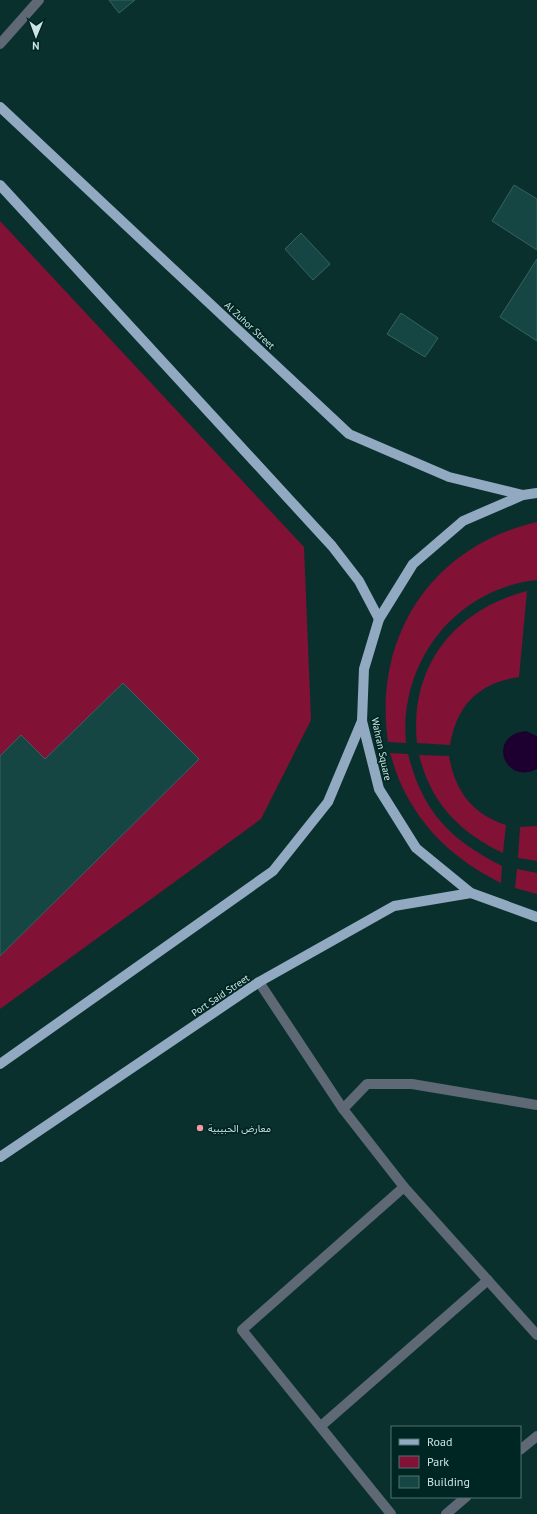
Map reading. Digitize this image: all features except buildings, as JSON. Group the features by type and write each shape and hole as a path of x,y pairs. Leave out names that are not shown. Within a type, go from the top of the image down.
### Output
{"main road":[{"name":"Al Zuhor Street","path":"0,107 349,434 449,477 523,495"},
{"path":"0,185 332,546 359,581 379,619"},
{"name":"Wahran Square","path":"537,493 523,495 463,521 413,564 379,619 364,669 362,721 379,789 416,848 471,893 537,917"},
{"path":"0,1064 273,871 328,802 362,721"},
{"name":"Port Said Street","path":"0,1156 260,982 394,906 471,893"}],"street":[{"path":"0,44 39,0"},
{"path":"260,982 343,1109 404,1188 537,1335"},
{"path":"343,1109 367,1084 412,1084 537,1105"},
{"path":"391,1514 242,1330 404,1188"},
{"path":"321,1426 488,1280"},
{"path":"521,1449 537,1436"},
{"path":"446,1514 465,1498"}],"green space":[{"path":"0,221 304,547 311,720 261,819 0,1009"},
{"path":"537,522 537,580 508,586 481,598 458,614 438,634 423,658 412,685 406,713 406,743 388,742 386,703 390,666 401,632 418,601 440,574 467,552 500,534"},
{"path":"527,591 519,677 492,685 472,698 464,707 458,718 450,745 417,743 416,715 421,690 429,667 442,646 458,627 478,612 501,600"},
{"path":"390,753 408,754 414,774 430,808 453,834 483,856 502,866 501,883 484,874 454,853 429,829 408,799"},
{"path":"419,755 449,756 456,780 467,800 484,814 506,825 503,853 473,836 449,814 439,802 431,788"},
{"path":"537,826 537,861 518,858 520,827"},
{"path":"517,869 537,873 537,894 515,888"}],"shaded area":[{"path":"526,731 537,736 537,769 525,772 516,771 508,766 504,758 503,749 506,741 514,734"}],"place":[{"name":"معارض الحبيبية","path":"200,1128"}]}
